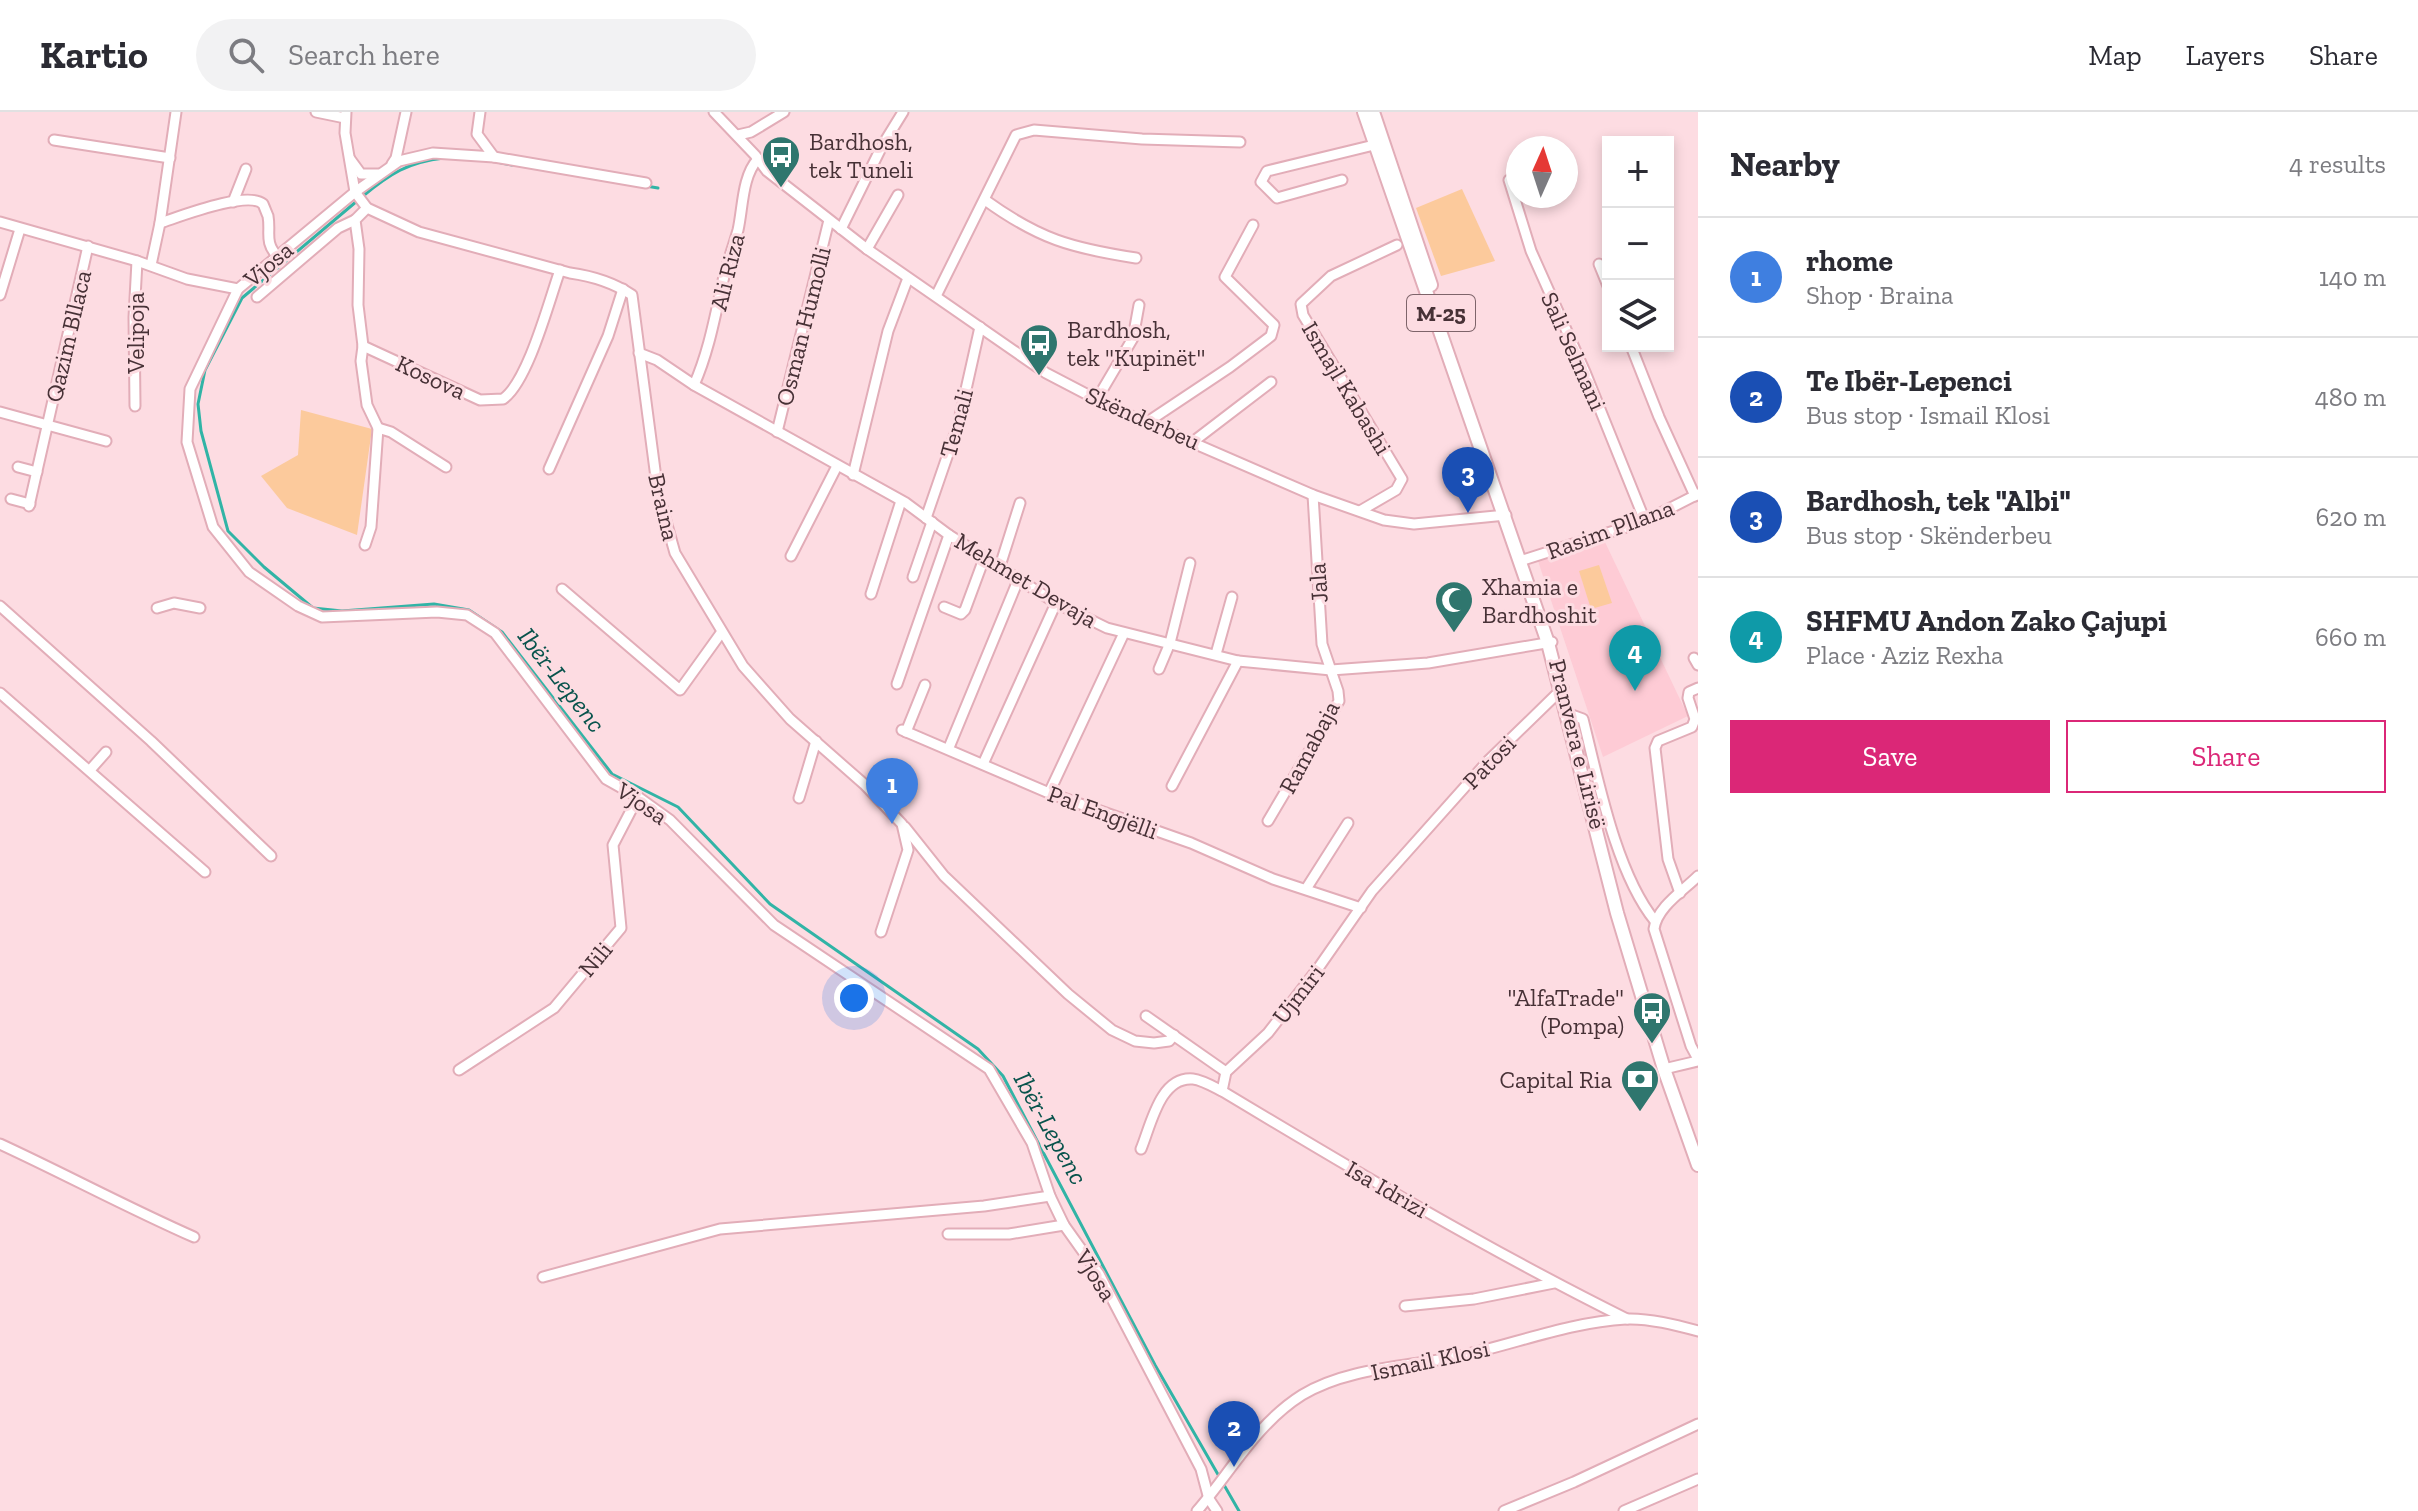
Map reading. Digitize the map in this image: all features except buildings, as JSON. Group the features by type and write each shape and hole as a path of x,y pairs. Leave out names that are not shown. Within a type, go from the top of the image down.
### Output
{"main road":[{"name":"Pranvera e Lirisë","path":"1364,112 1550,642 1610,889 1698,1165"},
{"name":"Pranvera e Lirisë","path":"1373,112 1506,515"},
{"name":"Pranvera e Lirisë","path":"1563,688 1667,1068 1698,1151"}],"street":[{"path":"151,265 176,112"},
{"path":"316,112 345,115 355,192 366,206 419,232 588,276 623,289 608,336 549,469"},
{"path":"390,167 396,158 406,112"},
{"path":"480,112 477,134 494,157"},
{"name":"Skënderbeu","path":"714,112 740,137 767,171 867,249 1046,373 1097,399 1313,495 1384,520 1414,524 1506,515"},
{"path":"740,137 784,112"},
{"path":"841,229 882,146 903,112"},
{"path":"936,296 1016,135 1034,130 1142,139 1240,142"},
{"path":"54,140 170,158"},
{"path":"1342,180 1277,198 1261,182 1267,171 1374,145"},
{"name":"Vjosa","path":"646,183 494,157 433,153 399,161 355,192 238,289 190,389 187,442 213,527 249,572 298,606 322,617 437,612 467,615 495,633 606,779 670,820 774,925 989,1069 1032,1143 1050,1196 1064,1225 1099,1274 1201,1469 1209,1499 1217,1511"},
{"path":"348,156 361,174 378,174"},
{"name":"Ali Riza","path":"694,385 713,330 749,173 756,157"},
{"path":"233,202 246,169"},
{"path":"867,249 898,195"},
{"path":"985,200 1013,220 1050,239 1085,250 1136,258"},
{"path":"160,223 233,202 256,202 262,204 268,217 269,247 277,256"},
{"path":"257,297 338,228 355,220 366,206"},
{"name":"Sali Selmani","path":"1518,208 1541,276 1585,372 1645,521"},
{"path":"355,220 359,249 358,305 363,346 363,387 367,405 378,428 371,527 365,545"},
{"name":"Osman Humolli","path":"777,432 829,220"},
{"name":"Velipoja","path":"0,222 151,265 187,279 238,289"},
{"path":"1146,423 1271,336 1274,325 1225,277 1253,225"},
{"path":"0,295 20,229"},
{"name":"Ismajl Kabashi","path":"1360,511 1396,490 1402,479 1303,315 1301,304 1331,276 1397,245"},
{"name":"Qazim Bllaca","path":"11,499 29,505 88,246"},
{"name":"Velipoja","path":"135,406 137,261"},
{"path":"1599,264 1606,280"},
{"name":"Kosova","path":"363,346 480,400 503,399 515,387 531,354 560,270"},
{"path":"853,475 888,331 908,278"},
{"name":"Braina","path":"623,289 635,301 658,493 675,553 743,666 790,719 864,784 902,824 944,876 1068,994 1112,1030 1135,1041 1169,1041 1174,1035"},
{"path":"1097,399 1133,338 1139,305"},
{"name":"Temali","path":"913,577 958,425 980,327"},
{"path":"1633,352 1659,417 1696,495"},
{"name":"Mehmet Devaja","path":"639,353 657,360 694,385 901,501 1056,603 1090,621 1124,633 1238,661 1331,670 1428,663 1550,642"},
{"path":"1194,441 1271,382"},
{"name":"Qazim Bllaca","path":"0,412 106,441"},
{"path":"378,428 391,432 446,467"},
{"path":"791,556 837,466"},
{"path":"18,467 37,472"},
{"name":"Jala","path":"1313,495 1322,644 1331,670"},
{"name":"Rasim Pllana","path":"1522,560 1645,521 1696,495"},
{"path":"871,594 901,501"},
{"path":"1000,566 1020,503"},
{"path":"897,684 949,535"},
{"path":"944,607 953,613 961,614 965,610 985,556"},
{"path":"1159,669 1170,643 1190,563"},
{"path":"950,745 1019,578"},
{"path":"562,589 680,690 721,633"},
{"path":"1216,654 1232,597"},
{"path":"157,608 174,603 200,608"},
{"path":"983,764 1056,603"},
{"path":"0,606 151,741 271,856"},
{"path":"1049,793 1124,633"},
{"path":"1172,786 1238,661"},
{"name":"Ramabaja","path":"1268,821 1339,701 1331,670"},
{"name":"Pal Engjëlli","path":"925,685 904,731 1049,793 1191,843 1273,879 1361,908"},
{"name":"Patosi","path":"1361,908 1488,761 1563,688"},
{"path":"1680,893 1668,859 1655,748 1658,741 1692,727 1695,719 1688,698 1689,692 1698,688"},
{"path":"0,693 205,872"},
{"path":"1572,715 1583,719 1628,870 1640,903 1655,921"},
{"path":"799,798 816,741"},
{"path":"90,770 106,752"},
{"name":"Nili","path":"459,1070 554,1008 621,928 613,845 638,797"},
{"path":"1306,889 1348,823"},
{"path":"881,932 908,850 902,824"},
{"path":"1667,1068 1698,1060 1695,1044 1661,955 1655,921 1698,876"},
{"name":"Ujmiri","path":"1226,1072 1268,1033 1361,908"},
{"path":"1141,1149 1167,1088 1177,1081 1194,1079 1222,1091 1226,1072 1146,1016"},
{"name":"Isa Idrizi","path":"1222,1091 1391,1192 1554,1283 1627,1319"},
{"path":"0,1144 88,1185 122,1206 194,1237"},
{"path":"543,1277 720,1229 984,1206 1050,1196"},
{"path":"948,1234 1009,1234 1064,1225"},
{"path":"1405,1306 1474,1299 1554,1283"},
{"name":"Ismail Klosi","path":"1197,1511 1209,1499 1238,1454 1271,1419 1316,1387 1579,1326 1627,1319 1698,1331"},
{"path":"1504,1511 1698,1424"},
{"path":"1624,1511 1698,1479"}],"shaded area":[{"path":"1462,189 1495,261 1441,276 1416,208"},
{"path":"301,410 372,429 357,535 287,508 261,476 298,455"},
{"path":"1604,540 1688,716 1603,757 1538,561"},
{"path":"1599,565 1612,603 1591,609 1579,571"}],"waterway":[{"name":"Ibër-Lepenc","path":"363,196 400,170 444,158"},
{"name":"Ibër-Lepenc","path":"492,161 512,165"},
{"name":"Ibër-Lepenc","path":"646,186 658,188"},
{"name":"Ibër-Lepenc","path":"357,201 242,298 205,370 198,404 201,431 228,531 264,567 313,608 342,611 434,604 469,610 502,632 612,774 678,807 770,904 978,1049 1003,1076 1155,1365 1239,1511"}],"place":[{"name":"Bardhosh, tek Tuneli","path":"781,189"},
{"name":"Bardhosh, tek \"Kupinët\"","path":"1039,377"},
{"name":"Bardhosh, tek \"Albi\"","path":"1468,513"},
{"name":"Xhamia e Bardhoshit","path":"1454,634"},
{"name":"SHFMU Andon Zako Çajupi","path":"1635,691"},
{"name":"rhome","path":"892,824"},
{"name":"\"AlfaTrade\" (Pompa)","path":"1652,1045"},
{"name":"Capital Ria","path":"1640,1113"},
{"name":"Te Ibër-Lepenci","path":"1234,1467"}]}
